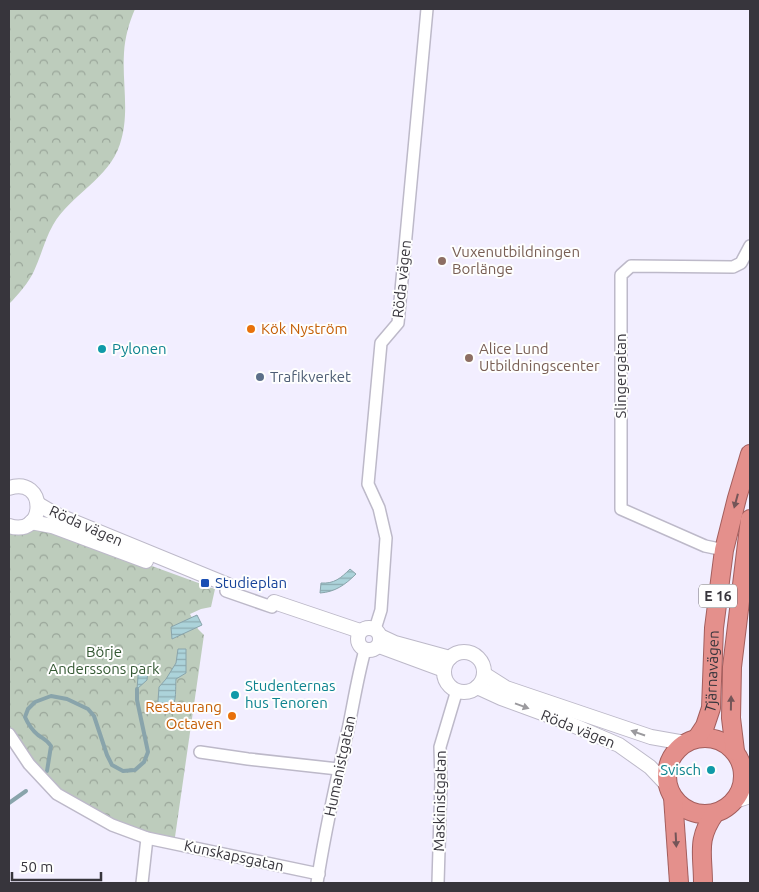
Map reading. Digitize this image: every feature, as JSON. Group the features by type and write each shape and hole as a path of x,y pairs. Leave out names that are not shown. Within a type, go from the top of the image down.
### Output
{"highway":[{"name":"Tjärnavägen","path":"691,741 708,718 711,708 714,628 724,550 750,454"},
{"name":"Tjärnavägen","path":"743,763 731,718 732,667 750,518"},
{"path":"670,792 687,810 696,814 715,813 726,809 742,798 743,763 730,746 711,738 691,741 673,754 667,770 678,883"},
{"path":"703,883 701,848 703,835 715,813"}],"street":[{"name":"Röda vägen","path":"374,640 380,610 386,538 379,508 368,484 381,343 398,323 427,9"},
{"name":"Slingergatan","path":"724,550 705,546 621,508 621,275 631,266 733,267 741,263 750,246"},
{"name":"Röda vägen","path":"9,488 18,486 30,490 38,504 55,514 227,588"},
{"path":"9,526 20,528 32,522 36,517 38,504"},
{"name":"Röda vägen","path":"32,522 52,526 359,634"},
{"path":"374,640 367,628 359,634 359,645 374,640 447,664"},
{"name":"Humanistgatan","path":"318,878 338,769 349,725 358,676 374,640"},
{"path":"461,652 473,654 482,662 484,674 481,683 477,687 467,692 456,690 447,682 447,664 461,652"},
{"name":"Röda vägen","path":"484,674 506,688 651,737 691,741"},
{"name":"Röda vägen","path":"477,687 619,745 650,767 670,792"},
{"name":"Maskinistgatan","path":"438,883 440,748 456,690"},
{"name":"Kunskapsgatan","path":"9,734 29,764 57,794 112,825 147,838 318,878"},
{"path":"200,752 338,769"},
{"path":"142,883 147,838"}],"green space":[{"path":"9,9 135,9 125,47 125,121 120,144 115,156 99,177 70,204 53,225 32,275 9,304"},
{"name":"Börje Anderssons park","path":"31,522 215,589 211,607 190,614 198,629 204,635 174,844 147,838 57,794 9,734 9,526"}],"shaded area":[{"path":"350,569 356,574 348,581 340,587 320,593 321,583 337,580"},
{"path":"197,615 202,625 172,639 171,627"},
{"path":"178,649 186,649 186,673 176,679 174,704 164,714 160,709 158,701 159,687 176,663"},
{"path":"139,664 145,665 148,670 147,680 137,689"}],"waterway":[{"path":"47,771 51,746 34,731 25,717 28,709 35,702 51,696 67,699 88,709 94,716 112,765 123,771 135,770 144,762 148,752 137,700 137,689"},
{"path":"9,803 26,791"}],"place":[{"name":"Vuxenutbildningen Borlänge","path":"442,261"},
{"name":"Kök Nyström","path":"251,329"},
{"name":"Pylonen","path":"102,349"},
{"name":"Alice Lund Utbildningscenter","path":"469,358"},
{"name":"Trafikverket","path":"260,377"},
{"name":"Studieplan","path":"205,583"},
{"name":"Studenternas hus Tenoren","path":"235,695"},
{"name":"Restaurang Octaven","path":"232,716"},
{"name":"Svisch","path":"711,770"}]}
